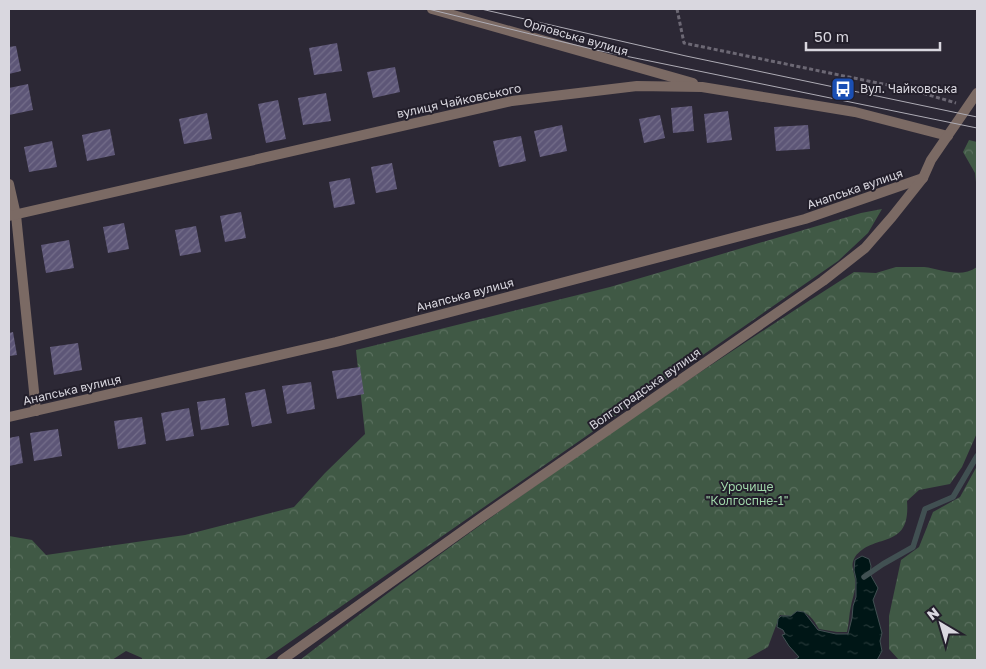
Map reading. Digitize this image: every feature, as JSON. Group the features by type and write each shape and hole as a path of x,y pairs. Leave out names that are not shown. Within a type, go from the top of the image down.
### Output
{"street":[{"name":"Орловська вулиця","path":"432,9 712,89"},
{"name":"вулиця Чайковського","path":"12,216 512,101 637,86 702,87 856,112 948,136"},
{"name":"Волгоградська вулиця","path":"282,660 481,518 823,281 865,248 923,178 931,160 977,93"},
{"name":"Анапська вулиця","path":"9,416 336,342 795,222 923,178"},
{"path":"9,184 36,411"}],"path":[{"path":"677,9 684,43 912,90 968,106"}],"green space":[{"path":"969,140 977,142 977,191 975,173 963,152"},
{"path":"882,209 868,233 838,261 264,660 142,660 142,658 126,651 112,660 9,660 9,536 32,540 46,555 185,535 294,507 365,434 356,350 610,287 861,213"},
{"name":"Урочище \"Колгоспне-1\"","path":"896,267 924,267 958,273 971,271 977,267 977,433 962,467 950,484 919,490 907,501 907,517 903,527 897,534 863,549 855,557 853,565 855,587 847,632 819,629 808,614 797,611 791,616 780,615 768,647 745,660 300,660 503,508 712,364 854,272 876,273"},
{"path":"977,466 977,660 899,660 889,649 889,616 901,560 919,547 933,512 960,497"}],"water":[{"path":"862,556 869,559 871,566 870,574 878,588 873,600 882,633 880,641 882,651 877,660 790,660 799,657 782,635 785,634 783,630 777,627 778,619 781,616 791,616 797,611 804,612 818,630 836,634 848,634 856,597 855,560"}],"building":[{"path":"337,43 342,71 314,75 309,48"},
{"path":"16,46 21,71 9,74 9,47"},
{"path":"395,67 400,92 373,98 367,72"},
{"path":"28,84 33,110 9,115 9,88"},
{"path":"326,93 331,121 303,125 298,98"},
{"path":"278,100 286,139 266,143 258,104"},
{"path":"692,106 694,131 673,133 671,108"},
{"path":"728,111 732,140 707,143 704,114"},
{"path":"207,113 212,139 184,144 179,119"},
{"path":"660,115 665,138 644,143 639,119"},
{"path":"562,125 567,151 540,157 534,131"},
{"path":"808,125 810,149 776,151 774,127"},
{"path":"110,129 115,155 87,161 82,135"},
{"path":"521,136 526,161 499,167 493,141"},
{"path":"52,141 57,167 29,172 24,147"},
{"path":"392,163 397,189 376,193 371,167"},
{"path":"350,178 355,204 334,208 329,182"},
{"path":"241,212 246,238 225,242 220,216"},
{"path":"124,223 129,249 108,253 103,227"},
{"path":"196,226 201,252 180,256 175,230"},
{"path":"69,240 74,268 46,273 41,245"},
{"path":"13,332 17,355 9,356 9,333"},
{"path":"78,343 82,370 54,375 50,347"},
{"path":"360,367 364,394 337,399 332,371"},
{"path":"311,382 315,409 287,414 282,386"},
{"path":"265,389 272,423 252,427 245,393"},
{"path":"225,398 229,425 201,430 197,402"},
{"path":"189,408 194,436 166,441 161,413"},
{"path":"142,417 146,444 118,449 114,421"},
{"path":"58,429 62,456 34,461 30,433"},
{"path":"19,436 23,463 9,466 9,438"}],"waterway":[{"path":"864,577 913,547 925,509 953,497 977,456"}],"tram line":[{"path":"428,9 596,50 977,128"},
{"path":"481,9 686,56 977,117"}],"place":[{"name":"Вул. Чайковська","path":"843,89"}]}
